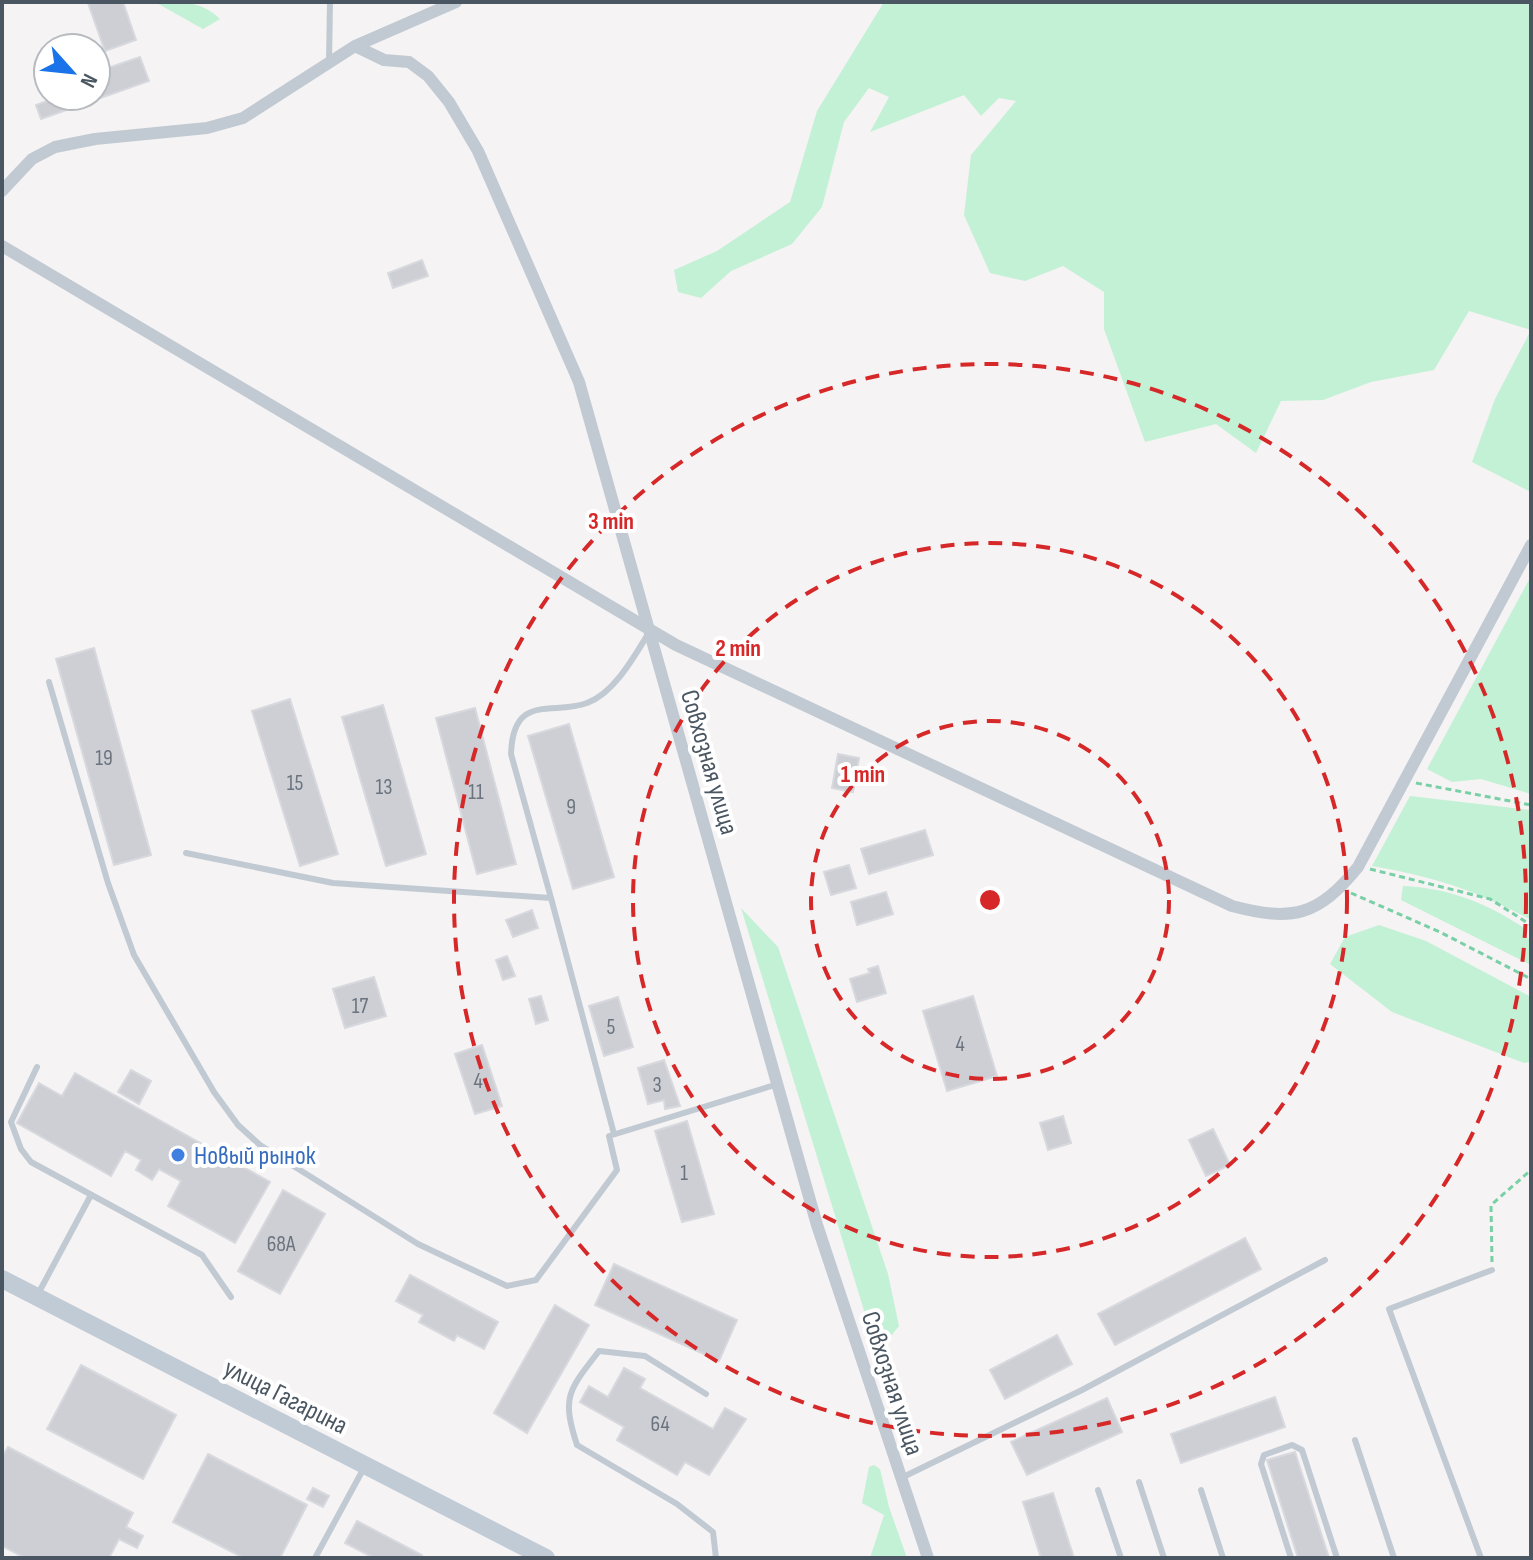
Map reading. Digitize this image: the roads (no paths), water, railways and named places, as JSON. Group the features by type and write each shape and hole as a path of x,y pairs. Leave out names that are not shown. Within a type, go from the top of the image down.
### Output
{"street":[{"path":"2,191 32,159 55,147 95,139 207,128 243,118 355,46 456,2"},
{"name":"Совхозная улица","path":"355,46 377,58 403,60 416,66 449,102 478,151 579,382 817,1225 928,1558"},
{"path":"2,246 650,630 748,682 1232,906 1267,915 1291,916 1317,907 1340,888 1358,867 1531,545"},
{"name":"улица Гагарина","path":"2,1279 546,1558"}],"lane":[{"path":"329,62 330,2"},
{"path":"614,1134 511,754 514,732 535,710 587,703 598,696 637,653 650,630"},
{"path":"49,682 108,883 134,955 214,1092 238,1125 260,1145 418,1244 507,1286 536,1280 617,1170 609,1136 778,1084"},
{"path":"186,853 333,883 551,898"},
{"path":"37,1067 11,1122 21,1149 31,1162 202,1255 231,1297"},
{"path":"36,1297 91,1195"},
{"path":"901,1478 1082,1390 1325,1260"},
{"path":"1481,1558 1389,1309 1492,1270"},
{"path":"706,1394 645,1356 599,1351 571,1387 568,1416 577,1445 677,1504 713,1532 716,1558"},
{"path":"1355,1440 1394,1558"},
{"path":"1291,1558 1261,1464 1264,1455 1292,1445 1302,1450 1337,1558"},
{"path":"315,1558 365,1466"},
{"path":"1139,1482 1164,1558"},
{"path":"1098,1490 1121,1558"},
{"path":"1201,1490 1223,1558"}],"place":[{"name":"Новый рынок","path":"178,1155"}]}
